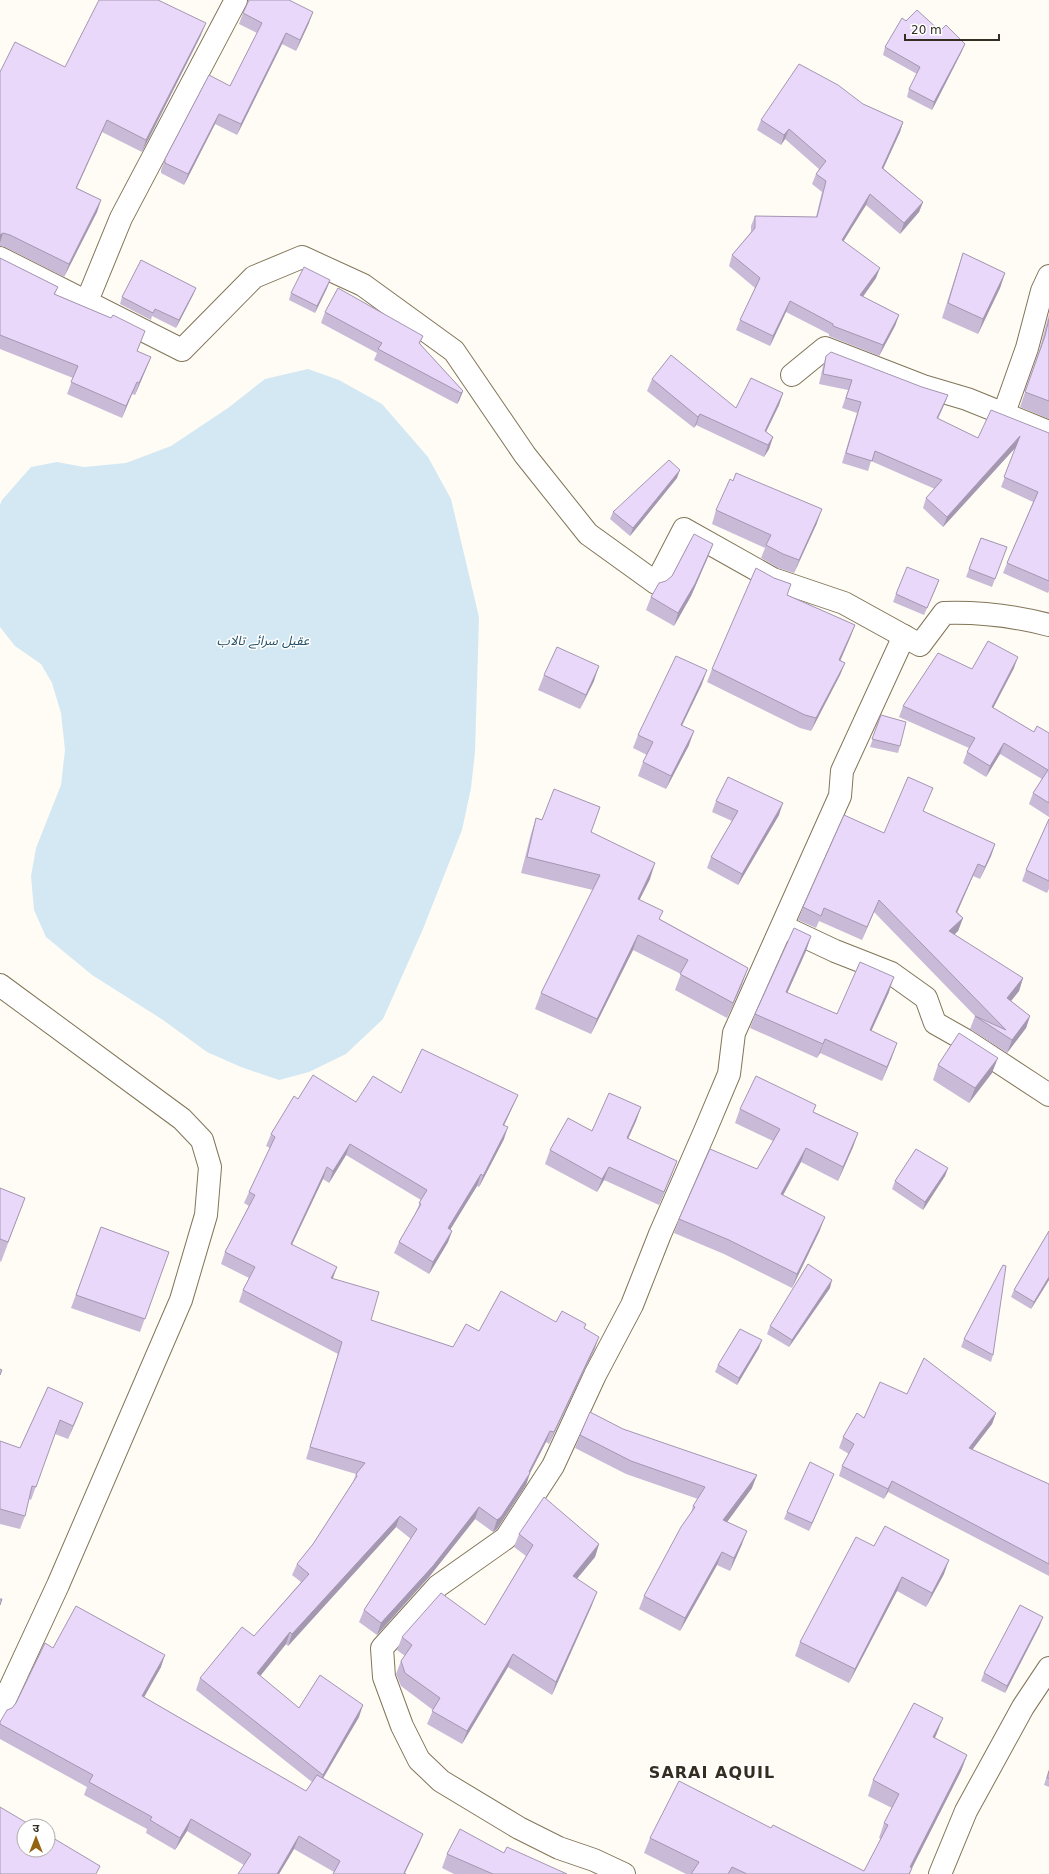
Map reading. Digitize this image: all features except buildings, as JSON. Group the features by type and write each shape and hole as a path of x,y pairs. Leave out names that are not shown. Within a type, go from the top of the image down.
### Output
{"street":[{"path":"87,301 121,218 236,0"},
{"path":"0,258 182,350 254,277 302,257 363,285 454,351 525,455 588,534 656,583 684,530 773,579 844,603 920,645 944,613 963,613 1021,618 1049,626"},
{"path":"1004,413 1027,348 1042,292 1049,276"},
{"path":"792,375 825,348 915,383 966,398 1049,432"},
{"path":"624,1874 594,1860 559,1848 532,1835 441,1781 419,1760 402,1726 384,1677 382,1648 438,1586 506,1538 553,1466 595,1375 632,1305 660,1234 706,1131 729,1074 734,1033 840,796 842,771 904,636"},
{"path":"781,925 835,951 892,973 926,998 935,1023 965,1040 1049,1095"},
{"path":"0,985 182,1119 202,1140 210,1167 206,1215 181,1300 58,1585 0,1710"},
{"path":"940,1874 966,1811 1023,1707 1049,1668"}],"water":[{"name":"عقیل سرائے تالاب","path":"308,369 339,380 382,404 428,457 451,499 479,617 475,752 471,788 462,830 423,929 383,1019 346,1054 309,1072 279,1080 241,1067 207,1052 163,1020 92,975 46,937 34,910 31,876 36,848 61,785 65,750 61,713 52,683 41,664 15,646 0,627 0,505 2,500 31,467 57,462 84,467 126,463 171,446 228,408 265,379"}],"district":[{"name":"SARAI AQUIL","path":"712,1772"}]}
